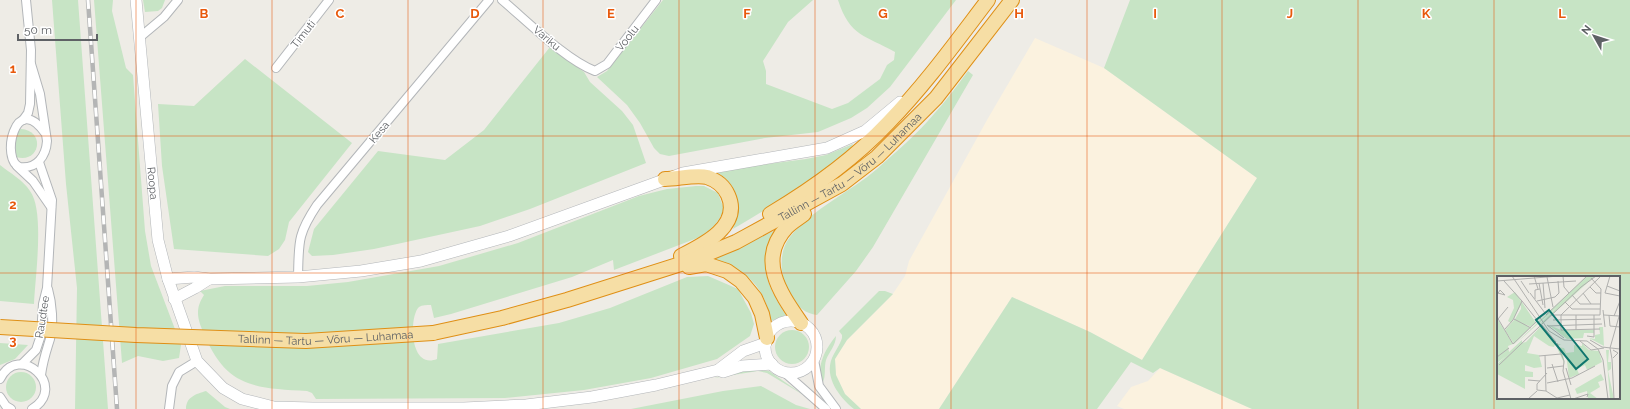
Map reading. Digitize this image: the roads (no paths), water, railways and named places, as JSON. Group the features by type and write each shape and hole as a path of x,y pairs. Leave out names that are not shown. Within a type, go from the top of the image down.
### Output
{"highway":[{"name":"Tallinn — Tartu — Võru — Luhamaa","path":"644,275 734,235 789,202 847,161 888,124 926,79 988,0"},
{"name":"Tallinn — Tartu — Võru — Luhamaa","path":"0,327 136,335 306,341 433,333 502,318 567,300 690,261 736,242 842,184 877,156 936,98 1012,0"},
{"path":"644,275 698,248 719,232 727,223 730,216 731,208 729,197 718,182 707,177 698,176 665,179"},
{"path":"801,323 782,295 773,275 772,258 779,239 787,227 842,184"},
{"path":"644,275 706,264 727,271 741,280 755,298 762,314 767,340"}],"street":[{"path":"9,125 23,120 28,113 30,104 31,64 26,0"},
{"name":"Roopa","path":"136,0 158,240 174,299 197,361"},
{"path":"164,17 172,3 171,0"},
{"path":"139,38 164,17 178,0"},
{"name":"Timuti","path":"276,68 329,0"},
{"name":"Kesa","path":"298,276 298,241 304,225 317,205 489,0"},
{"name":"Variku","path":"502,0 583,67 595,71"},
{"name":"Voolu","path":"595,71 607,64 656,0"},
{"path":"17,166 32,166 39,162 47,148 40,94 31,64"},
{"path":"168,279 194,277 209,279 298,276 361,271 421,261 509,236 683,173 710,167 827,148 865,131 880,120 926,79"},
{"path":"23,120 36,124 45,133"},
{"path":"2,154 33,181 51,207"},
{"name":"Raudtee","path":"1,375 9,368 22,364 36,350 41,335 43,304 47,288 52,200 39,162"},
{"path":"174,299 209,279"},
{"name":"Raudtee","path":"32,409 41,406 45,390 41,375 44,355 50,337 51,299 47,288"},
{"path":"826,409 784,372 772,364 766,350 767,340 777,325 793,321 801,323 811,330 816,340 817,348 814,360 819,386 836,409"},
{"path":"169,409 172,386 179,372 197,361 223,388 242,399 274,407 464,408 526,405 606,395 656,385 718,370 743,351 767,340"},
{"path":"784,372 801,371 814,360"},
{"path":"22,364 29,366 41,375"},
{"path":"718,370 723,372 742,366 772,364"},
{"path":"0,397 6,406 11,409"}],"railway":[{"path":"88,0 117,409"}]}
